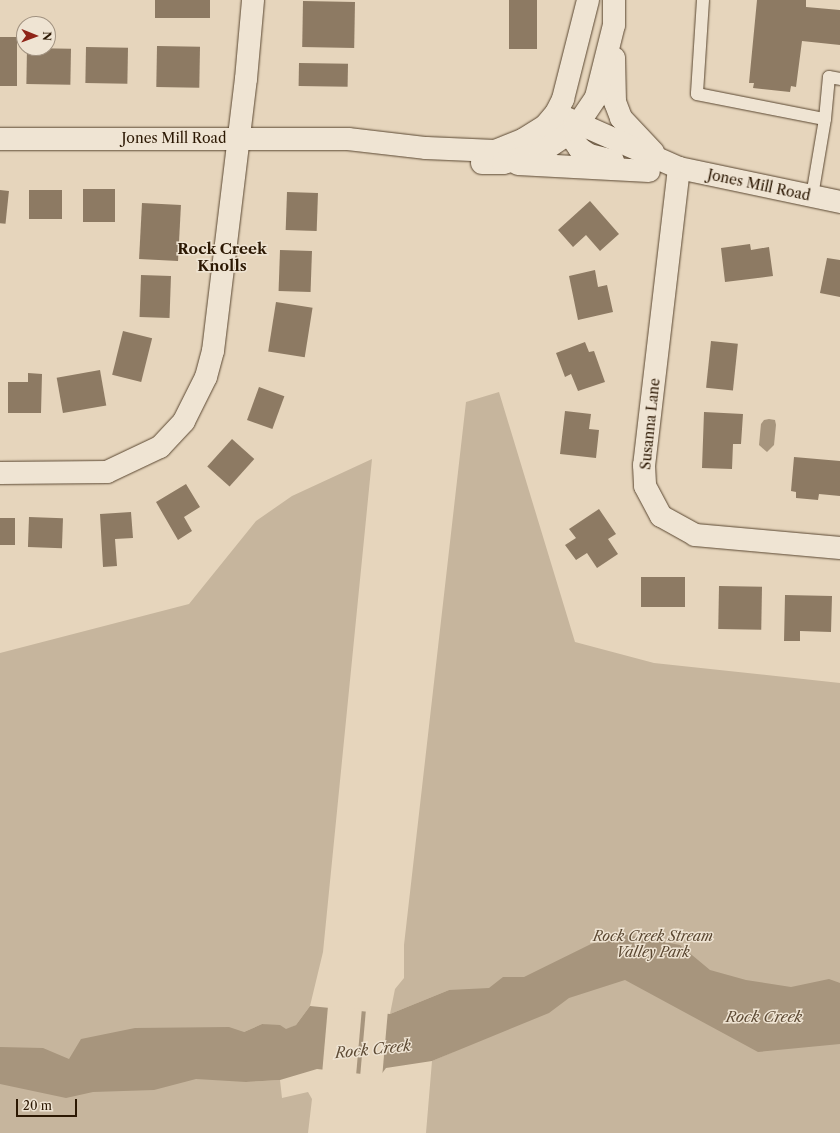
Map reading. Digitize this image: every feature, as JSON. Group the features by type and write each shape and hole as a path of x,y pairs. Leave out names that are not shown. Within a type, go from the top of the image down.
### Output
{"street":[{"path":"0,473 107,472 160,447 184,421 206,377 213,350 253,0"},
{"name":"Jones Mill Road","path":"0,139 238,137 348,139 426,148 495,151 545,126 556,113 563,100 588,0"},
{"path":"614,0 615,102 621,118 653,164"},
{"path":"556,113 573,130 596,97 614,25"},
{"name":"Jones Mill Road","path":"348,139 400,152 424,163 503,163 540,153 573,130 653,164 679,168 840,202"},
{"path":"503,163 653,164"},
{"name":"Susanna Lane","path":"679,168 644,465 645,486 661,516 695,535 840,548"}],"lane":[{"path":"704,0 697,94 825,119"},
{"path":"812,196 825,119 828,77 840,79"}],"green space":[{"name":"Rock Creek Stream Valley Park","path":"499,392 575,642 654,663 840,683 840,1133 426,1133 432,1061 453,1052 460,990 449,990 390,1014 395,989 404,978 404,945 466,402"},
{"path":"372,459 323,952 310,1006 296,1025 286,1030 262,1024 244,1032 246,1082 280,1080 282,1098 308,1092 312,1099 308,1133 0,1133 0,653 189,604 256,521 292,496"}],"water":[{"path":"764,420 775,420 776,425 774,445 767,452 759,445 761,424"},
{"name":"Rock Creek","path":"622,934 680,945 710,970 746,980 791,987 829,979 840,983 840,1044 758,1052 625,980 569,998 549,1013 432,1061 386,1068 380,1076 317,1069 280,1080 246,1082 196,1079 154,1090 93,1092 66,1098 0,1084 0,1047 43,1048 69,1059 81,1039 135,1028 229,1027 244,1032 262,1024 280,1025 286,1029 296,1025 310,1006 390,1014 449,990 489,988 503,977 524,977 591,944"}],"pier":[{"path":"328,1006 362,1009 356,1075 322,1072"},
{"path":"366,1009 388,1011 382,1078 360,1076"}],"building":[{"path":"155,0 210,0 210,18 155,18"},
{"path":"509,0 537,0 537,49 509,49"},
{"path":"757,0 806,0 806,7 840,10 840,45 802,41 796,87 791,86 790,92 753,88 754,83 749,83"},
{"path":"303,1 355,2 354,48 302,47"},
{"path":"0,37 16,37 17,86 0,86"},
{"path":"157,46 200,47 199,88 156,87"},
{"path":"86,47 128,48 127,84 85,83"},
{"path":"56,49 71,49 70,85 26,84 27,56 56,56"},
{"path":"299,63 348,64 348,87 299,86"},
{"path":"83,189 115,189 115,222 83,222"},
{"path":"0,190 9,191 6,224 0,223"},
{"path":"29,190 62,190 62,219 29,219"},
{"path":"287,192 318,193 317,231 286,230"},
{"path":"590,201 619,234 600,251 586,235 573,247 558,230"},
{"path":"142,203 181,205 178,261 139,259"},
{"path":"750,244 751,250 769,247 773,276 725,282 721,248"},
{"path":"280,250 312,251 311,292 279,291"},
{"path":"827,258 840,260 840,297 820,293"},
{"path":"595,270 598,287 607,285 613,312 578,320 569,276"},
{"path":"141,275 171,276 170,318 140,317"},
{"path":"276,302 313,308 305,357 268,351"},
{"path":"123,331 152,338 141,382 112,375"},
{"path":"711,341 738,344 733,391 706,388"},
{"path":"585,342 589,352 594,351 605,382 578,391 571,374 565,377 556,353"},
{"path":"100,370 106,405 63,413 57,378"},
{"path":"28,373 42,374 41,413 8,413 8,382 28,382"},
{"path":"259,387 284,396 272,429 247,420"},
{"path":"565,411 591,414 589,429 599,430 596,458 560,454"},
{"path":"704,412 743,414 741,444 733,444 732,469 702,468"},
{"path":"232,439 254,459 230,487 207,466"},
{"path":"794,457 840,461 840,496 819,494 818,500 796,498 796,492 791,491"},
{"path":"186,484 200,507 184,517 192,531 178,540 156,502"},
{"path":"599,509 616,534 608,539 618,554 597,568 587,553 576,560 565,545 576,538 569,529"},
{"path":"131,512 133,538 115,539 117,566 103,567 100,514"},
{"path":"29,517 63,518 62,548 28,547"},
{"path":"0,518 15,518 15,545 0,545"},
{"path":"641,577 685,577 685,607 641,607"},
{"path":"719,586 762,587 761,630 718,629"},
{"path":"785,595 832,596 831,632 800,631 800,641 784,641"}],"district":[{"name":"Rock Creek Knolls","path":"222,256"}]}
